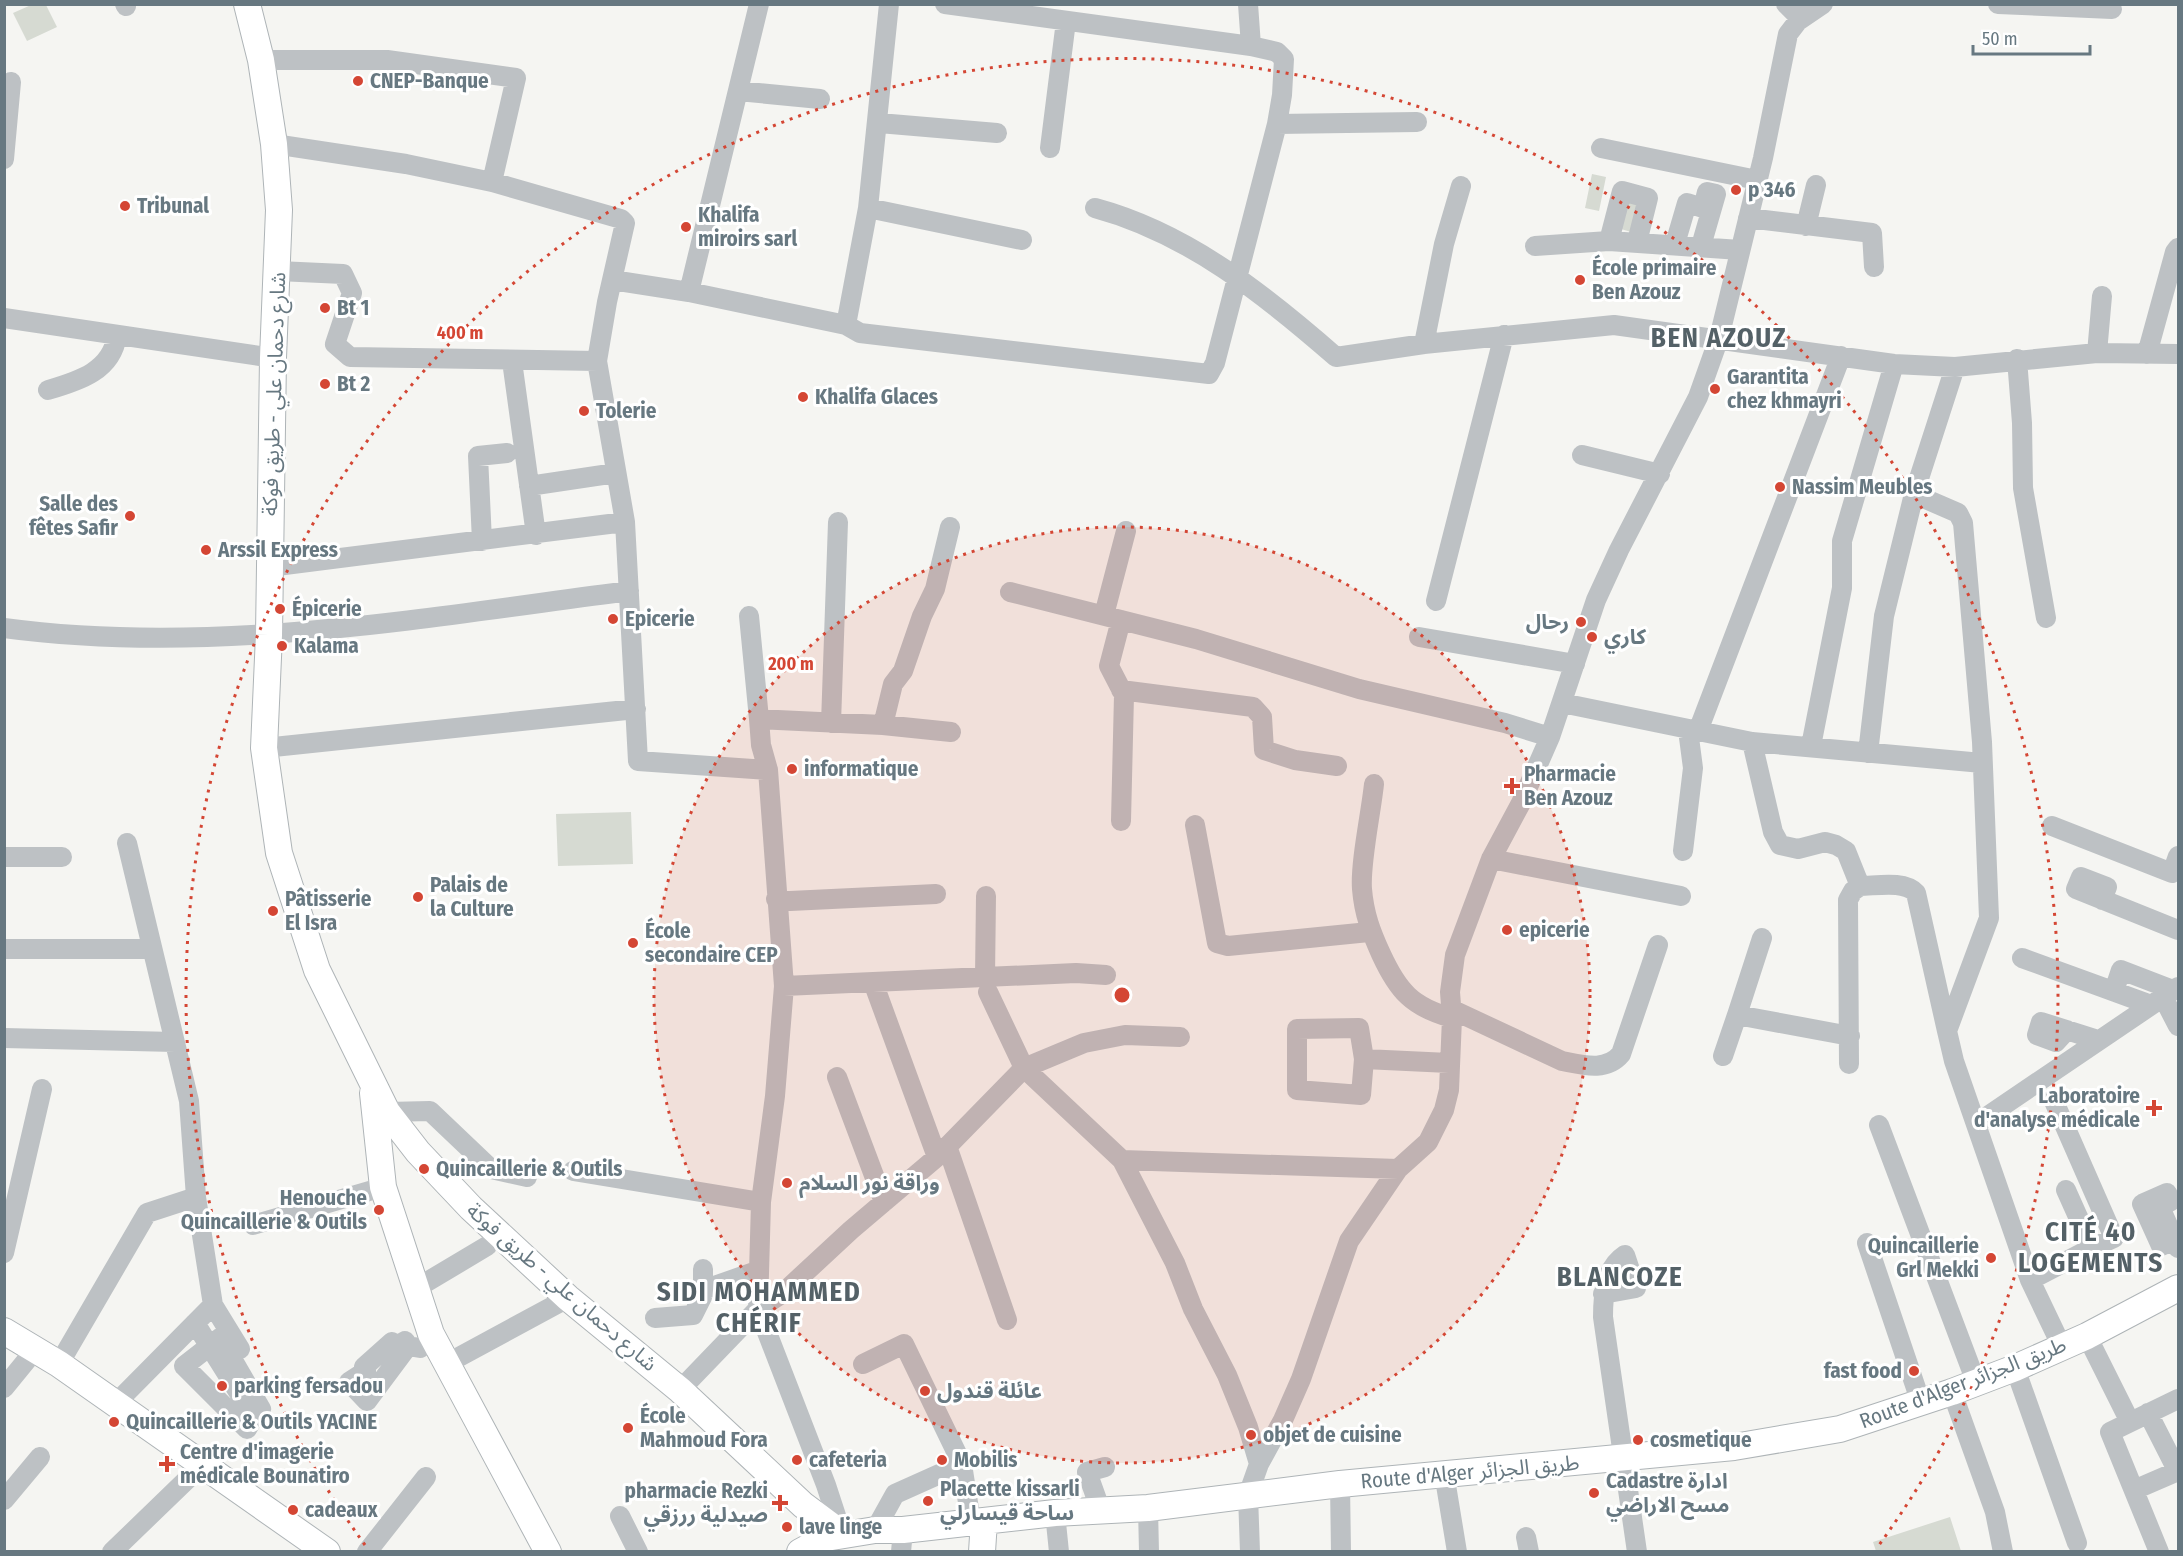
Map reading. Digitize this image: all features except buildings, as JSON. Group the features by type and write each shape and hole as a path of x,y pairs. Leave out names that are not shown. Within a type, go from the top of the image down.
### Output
{"main road":[{"name":"شارع دحمان علي - طريق فوكة","path":"247,4 261,60 274,144 279,210 273,358 269,635 264,748 279,853 317,970 387,1112 418,1152 471,1209 568,1298 680,1390 803,1505 842,1534"},
{"path":"372,1084 383,1187 414,1289 446,1364 548,1551"},
{"name":"Route d'Alger طريق الجزائر","path":"800,1551 826,1538 875,1530 902,1541 978,1522 1055,1513 1148,1508 1444,1473 1734,1447 1840,1429 1921,1403 2015,1368 2087,1336 2178,1288"},
{"path":"4,1331 59,1364 327,1551"},
{"path":"978,1522 982,1551"}],"street":[{"path":"689,292 759,4"},
{"path":"846,325 868,208 879,123 889,4"},
{"path":"612,280 689,292 846,325 860,333 1209,374 1215,363 1277,124 1282,96 1284,59 1277,52 1251,46 1066,21 1001,9 945,4"},
{"path":"1248,4 1251,46"},
{"path":"1786,4 1801,19"},
{"path":"1250,1551 1248,1495 1259,1464 1283,1420 1301,1379 1349,1241 1398,1169 1428,1142 1444,1110 1449,1089 1450,993 1455,955 1491,859 1521,803 1550,737 1596,600 1618,550 1660,474 1698,397 1719,338 1757,180 1788,34 1801,19 1823,4"},
{"path":"1998,4 2112,9"},
{"path":"1050,148 1066,21"},
{"path":"261,60 387,60 516,78 492,182"},
{"path":"4,159 12,82"},
{"path":"738,92 820,99"},
{"path":"1277,124 1417,122"},
{"path":"879,123 997,133"},
{"path":"274,144 406,164 492,182 621,219 624,223 597,361 625,522 638,761 768,770"},
{"path":"1601,148 1757,180"},
{"path":"1806,226 1816,185"},
{"path":"1424,344 1444,244 1461,186"},
{"path":"1610,241 1622,191 1648,198 1637,242"},
{"path":"1675,244 1687,203 1703,208 1707,192 1716,194 1701,246"},
{"path":"868,208 1022,240"},
{"path":"1095,208 1126,216 1237,275 1279,307 1336,357 1424,344 1614,325 1894,364 1955,367 2017,359 2097,353 2178,354"},
{"path":"1748,218 1872,233 1874,267"},
{"path":"1535,246 1610,241 1740,250"},
{"path":"2147,354 2178,248"},
{"path":"278,271 343,274 352,293 335,344 350,357 597,361"},
{"path":"2097,353 2102,296"},
{"path":"4,318 273,358"},
{"path":"48,390 97,371 115,350 117,335"},
{"path":"1436,601 1504,335"},
{"path":"1683,851 1693,768 1693,730 1841,357"},
{"path":"2017,359 2022,423 2022,479 2046,618"},
{"path":"512,361 536,535"},
{"path":"1811,746 1842,588 1842,541 1894,364"},
{"path":"1868,753 1884,616 1914,494 1955,367"},
{"path":"482,541 478,456 507,453"},
{"path":"1582,455 1660,474"},
{"path":"529,486 616,473"},
{"path":"1914,494 1958,513 1963,523 1973,621 1982,763 1989,918 1947,1031"},
{"path":"269,567 625,522"},
{"path":"831,723 838,522"},
{"path":"883,725 893,684 903,671 922,616 935,589 950,527"},
{"path":"1121,821 1124,695 1111,676 1109,666 1112,617 1126,531"},
{"path":"4,628 144,639 269,635 628,591"},
{"path":"1010,592 1196,639 1359,688 1505,723 1550,737"},
{"path":"749,616 761,745 768,770 784,986 775,1096 761,1202 757,1271 758,1309 842,1534"},
{"path":"1419,637 1575,664"},
{"path":"1121,690 1253,707 1262,717 1264,750 1295,760 1337,766"},
{"path":"1562,703 1752,742 1982,763"},
{"path":"264,748 636,709"},
{"path":"759,719 883,725 951,732"},
{"path":"1752,742 1773,832 1780,845 1798,849 1825,843 1836,845 1846,851 1860,886"},
{"path":"1374,784 1362,887 1370,932 1393,981 1406,996 1432,1013 1451,1014 1562,1061 1581,1065 1607,1065 1621,1054 1658,945"},
{"path":"1195,825 1217,943 1228,946 1370,932"},
{"path":"2052,826 2172,873 2178,856"},
{"path":"127,843 189,1101 196,1197 213,1305 272,1400"},
{"path":"4,857 62,857"},
{"path":"1491,859 1681,896"},
{"path":"1849,1064 1848,900 1853,891 1860,886 1900,886 1912,889 1916,893 1947,1031 1976,1124 2030,1280 2061,1347"},
{"path":"776,899 936,894"},
{"path":"986,896 986,985 1024,1068 1122,1160 1175,1263 1190,1301 1227,1375 1248,1427 1259,1464"},
{"path":"2102,900 2178,930"},
{"path":"1723,1056 1762,938"},
{"path":"4,949 152,949"},
{"path":"2022,958 2114,992 2166,995"},
{"path":"2114,992 2121,970 2166,995 2178,1026"},
{"path":"784,986 873,982 986,985 1076,973 1106,975"},
{"path":"873,982 942,1151 1007,1320"},
{"path":"1976,1124 2166,995"},
{"path":"1737,1016 1850,1036"},
{"path":"1359,1028 1364,1059 1361,1095 1297,1090 1297,1029 1359,1028"},
{"path":"2067,1030 2098,1040"},
{"path":"680,1390 758,1309 783,1293 942,1151 1024,1068 1084,1043 1125,1035 1180,1037"},
{"path":"4,1038 175,1042"},
{"path":"1364,1059 1449,1064"},
{"path":"837,1077 884,1202"},
{"path":"4,1253 42,1089"},
{"path":"2030,1280 2114,1238 2053,1099"},
{"path":"387,1112 430,1111 491,1169 527,1177"},
{"path":"1879,1125 1976,1382"},
{"path":"1122,1160 1398,1169"},
{"path":"573,1171 761,1202"},
{"path":"253,1225 383,1187"},
{"path":"2066,1190 2092,1248"},
{"path":"59,1364 147,1213 196,1197"},
{"path":"1867,1243 1921,1403"},
{"path":"414,1289 487,1246"},
{"path":"655,1318 693,1315 702,1297 703,1269"},
{"path":"703,1290 757,1271"},
{"path":"1603,1294 1604,1317 1637,1551"},
{"path":"446,1364 568,1298"},
{"path":"116,1403 213,1305"},
{"path":"195,1323 210,1346 254,1417 247,1429 184,1366 210,1346"},
{"path":"2087,1336 2130,1422"},
{"path":"408,1346 420,1348 434,1339"},
{"path":"863,1364 904,1344 962,1464 978,1522"},
{"path":"4,1388 35,1350"},
{"path":"2015,1368 2077,1543"},
{"path":"1952,1392 1995,1512 2003,1551"},
{"path":"2159,1551 2110,1432 2178,1399"},
{"path":"2134,1490 2178,1472 2148,1413"},
{"path":"4,1500 40,1457"},
{"path":"112,1551 203,1464"},
{"path":"875,1530 895,1494 962,1464"},
{"path":"1101,1511 1087,1472 1105,1467"},
{"path":"1444,1473 1458,1551"},
{"path":"367,1551 426,1477"},
{"path":"1340,1484 1341,1551"},
{"path":"1148,1508 1149,1551"},
{"path":"1055,1513 1059,1551"},
{"path":"620,1516 638,1551"}],"shaded area":[{"path":"31,5 46,5 57,27 27,41 13,13"},
{"path":"1592,174 1606,177 1599,211 1585,208"},
{"path":"1639,201 1631,232 1621,229 1626,203"},
{"path":"631,812 633,864 558,866 556,814"},
{"path":"1950,1517 1961,1551 1876,1551 1873,1542"}],"place":[{"name":"CNEP-Banque","path":"358,81"},
{"name":"p 346","path":"1736,190"},
{"name":"Tribunal","path":"125,206"},
{"name":"Khalifa miroirs sarl","path":"686,227"},
{"name":"École primaire Ben Azouz","path":"1580,280"},
{"name":"Bt 1","path":"325,308"},
{"name":"Bt 2","path":"325,384"},
{"name":"Garantita chez khmayri","path":"1715,389"},
{"name":"Khalifa Glaces","path":"803,397"},
{"name":"Tolerie","path":"584,411"},
{"name":"Nassim Meubles","path":"1780,487"},
{"name":"Salle des fêtes Safir","path":"130,516"},
{"name":"Arssil Express","path":"206,550"},
{"name":"Épicerie","path":"280,609"},
{"name":"Epicerie","path":"613,619"},
{"name":"رحال","path":"1581,622"},
{"name":"كاري","path":"1592,637"},
{"name":"Kalama","path":"282,646"},
{"name":"informatique","path":"792,769"},
{"name":"Pharmacie Ben Azouz","path":"1512,786"},
{"name":"Palais de la Culture","path":"418,897"},
{"name":"Pâtisserie El Isra","path":"273,911"},
{"name":"epicerie","path":"1507,930"},
{"name":"École secondaire CEP","path":"633,943"},
{"name":"Laboratoire d'analyse médicale","path":"2154,1108"},
{"name":"Quincaillerie & Outils","path":"424,1169"},
{"name":"وراقة نور السلام","path":"787,1183"},
{"name":"Henouche Quincaillerie & Outils","path":"379,1210"},
{"name":"Quincaillerie Grl Mekki","path":"1991,1258"},
{"name":"fast food","path":"1914,1371"},
{"name":"parking fersadou","path":"222,1386"},
{"name":"عائلة قندول","path":"925,1391"},
{"name":"Quincaillerie & Outils YACINE","path":"114,1422"},
{"name":"École Mahmoud Fora","path":"628,1428"},
{"name":"objet de cuisine","path":"1251,1435"},
{"name":"cosmetique","path":"1638,1440"},
{"name":"cafeteria","path":"797,1460"},
{"name":"Mobilis","path":"942,1460"},
{"name":"Centre d'imagerie médicale Bounatiro","path":"167,1464"},
{"name":"Cadastre ادارة مسح الاراضي","path":"1594,1493"},
{"name":"Placette kissarli ساحة قيسارلي","path":"928,1501"},
{"name":"pharmacie Rezki صيدلية ررزقي","path":"780,1503"},
{"name":"cadeaux","path":"293,1510"},
{"name":"lave linge","path":"787,1527"}],"district":[{"name":"BEN AZOUZ","path":"1719,338"},
{"name":"CITÉ 40 LOGEMENTS","path":"2091,1248"},
{"name":"BLANCOZE","path":"1620,1277"},
{"name":"SIDI MOHAMMED CHÉRIF","path":"759,1308"}]}
